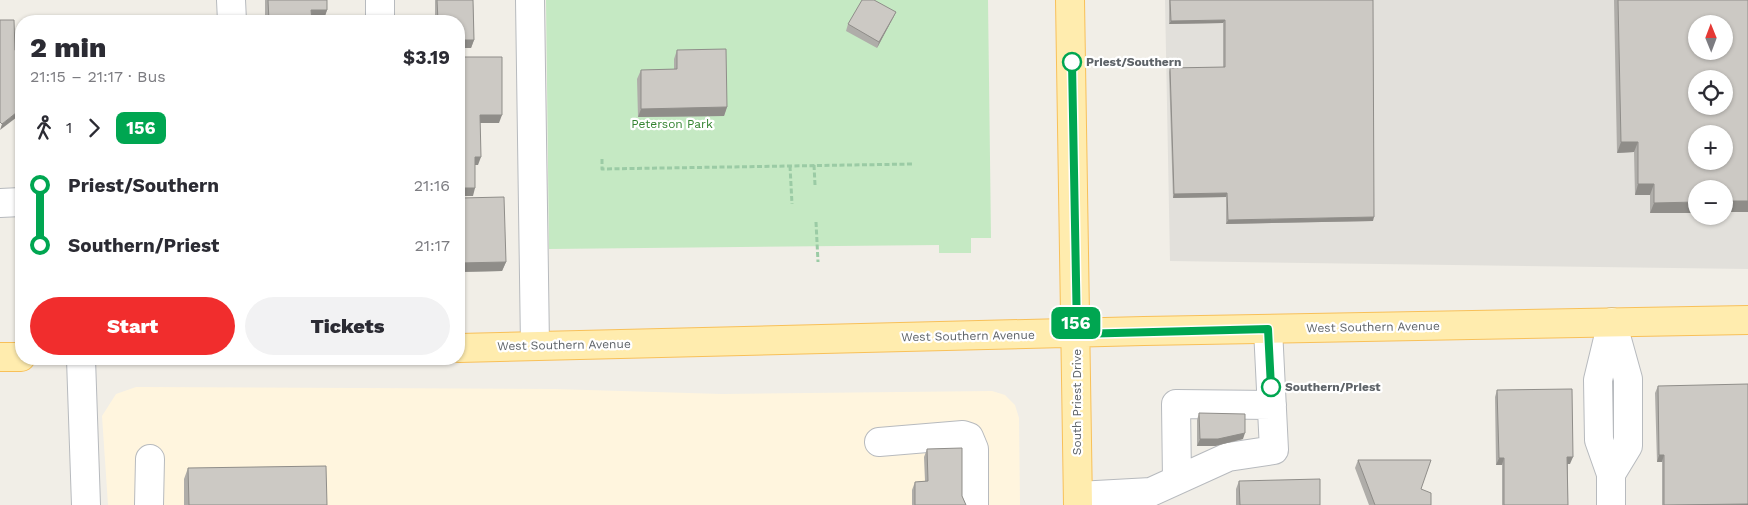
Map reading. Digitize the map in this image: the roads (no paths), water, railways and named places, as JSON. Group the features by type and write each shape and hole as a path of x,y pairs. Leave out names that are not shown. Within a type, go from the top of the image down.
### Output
{"main road":[{"name":"South Priest Drive","path":"1070,0 1077,334 1078,500"},
{"name":"West Southern Avenue","path":"465,348 1748,320"},
{"path":"0,357 15,357"}],"street":[{"path":"231,0 232,15"},
{"path":"380,0 380,15"},
{"path":"530,0 535,346"},
{"path":"0,202 15,202"},
{"path":"1611,505 1611,474 1599,440 1598,380 1612,322"},
{"path":"1078,500 1151,492 1228,457 1274,450 1268,329"},
{"path":"80,365 86,505"},
{"path":"1176,480 1176,404 1272,405"},
{"path":"879,442 963,435 969,437 974,449 974,505"},
{"path":"150,459 150,505"}],"place":[{"name":"Priest/Southern","path":"1072,62"},
{"name":"Southern/Priest","path":"1271,387"}],"park label":[{"name":"Peterson Park","path":"672,124"}]}
